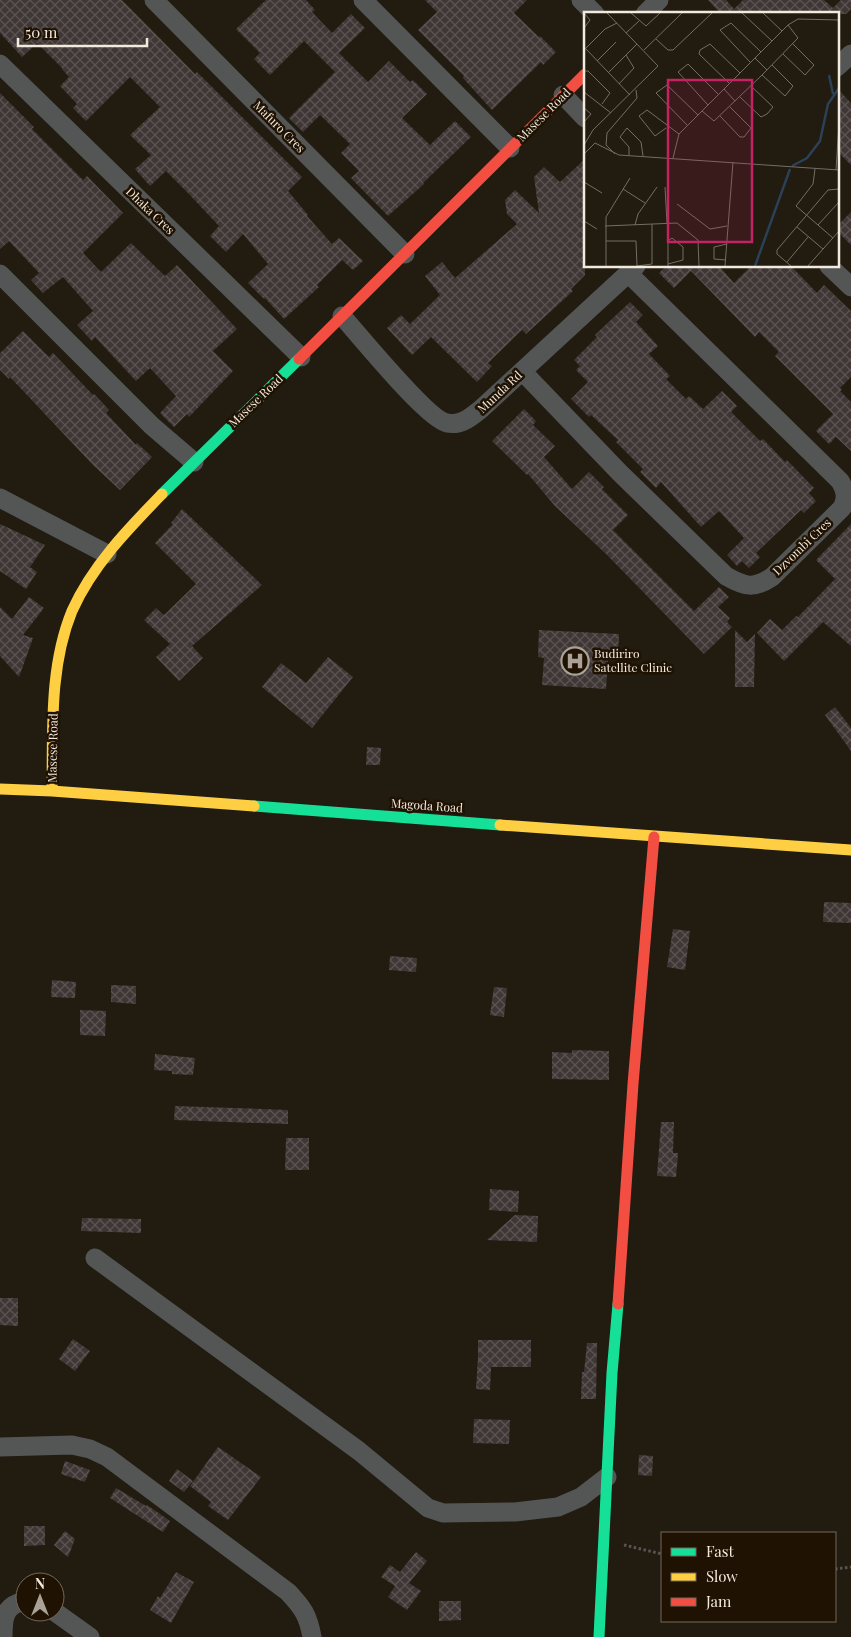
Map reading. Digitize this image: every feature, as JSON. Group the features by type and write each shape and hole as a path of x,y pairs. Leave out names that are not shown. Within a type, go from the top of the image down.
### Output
{"street":[{"name":"Mafuro Cres","path":"154,0 405,254"},
{"path":"363,0 510,148"},
{"path":"581,0 593,12"},
{"path":"647,12 659,0"},
{"name":"Dhaka Cres","path":"0,64 301,357"},
{"name":"Masese Road","path":"52,791 53,702 56,673 63,638 73,610 88,581 108,554 160,495 584,75"},
{"path":"563,96 584,117"},
{"path":"831,268 851,288"},
{"name":"Munda Rd","path":"342,316 419,403 437,419 445,423 461,422 471,418 632,270"},
{"name":"Dzvombi Cres","path":"522,371 620,473 726,576 749,586 761,584 772,577 842,508 846,495 844,488 632,270"},
{"path":"0,274 152,426 194,462"},
{"path":"0,498 108,554"},
{"name":"Magoda Road","path":"0,789 52,791 654,837 851,850"},
{"path":"599,1637 612,1373 654,837"},
{"path":"95,1258 359,1451 428,1508 443,1513 515,1512 558,1507 581,1497 607,1477"},
{"path":"0,1447 72,1445 90,1448 107,1457 288,1592 299,1604 308,1619 312,1637"},
{"path":"3,1637 4,1614 11,1606 15,1605"},
{"path":"65,1619 90,1637"}],"path":[{"path":"604,1540 661,1554"},
{"path":"836,1569 851,1567"}],"building":[{"path":"0,0 122,0 195,74 197,72 302,177 288,191 332,244 339,238 363,261 353,270 342,260 317,285 319,287 284,319 248,283 268,264 243,234 226,252 210,236 219,226 166,171 150,186 135,169 151,155 130,135 160,107 130,77 86,121 73,108 77,104 60,86 69,77 62,68 37,43 22,57 0,33"},
{"path":"266,0 306,0 315,10 312,12 332,33 351,14 365,28 339,53 368,82 389,61 410,82 413,80 427,94 402,118 430,145 455,121 471,137 424,184 388,216 351,178 359,171 341,153 350,144 320,115 303,132 289,118 335,72 304,41 270,75 254,59 260,53 236,29"},
{"path":"425,0 527,0 514,13 556,52 543,65 541,62 492,110 463,78 464,76 418,30 437,12"},
{"path":"708,0 726,0 734,9 743,0 824,0 833,8 841,0 851,0 851,9 846,14 838,14 838,12 719,12"},
{"path":"838,89 851,103 851,165 838,152"},
{"path":"0,93 34,127 32,129 83,180 87,176 123,213 83,253 101,272 131,243 165,276 177,265 237,329 213,351 233,371 189,417 187,414 174,427 160,413 176,396 150,368 136,381 95,337 92,341 77,325 93,311 63,277 43,293 31,280 39,273 9,241 0,249"},
{"path":"584,160 585,275 571,289 573,291 526,334 522,330 488,363 492,366 477,382 431,337 412,355 387,328 401,315 410,324 440,295 425,276 442,262 455,278 517,224 507,214 505,200 515,190 539,213 534,177 544,167 560,182"},
{"path":"851,212 851,245 838,232 838,225"},
{"path":"664,268 721,268 734,283 749,268 793,268 817,293 824,285 851,311 851,377 840,388 842,390 840,391 851,402 851,451 836,437 829,444 816,431 833,414 775,356 779,352 759,332 755,337 691,271 674,288 659,273"},
{"path":"630,302 643,315 636,322 658,346 649,354 670,376 666,379 686,399 689,396 703,409 722,391 737,406 731,412 760,441 763,439 785,462 787,460 814,488 809,493 816,501 804,513 801,510 756,553 760,557 749,568 742,561 737,566 727,555 744,538 719,511 701,527 661,482 656,488 640,472 643,469 616,442 618,440 591,415 589,417 571,399 588,382 576,370 580,366 574,360 597,337 595,335"},
{"path":"23,331 49,357 53,353 109,410 106,413 136,445 137,443 152,457 120,490 94,466 10,377 9,379 0,370 0,353"},
{"path":"524,409 536,421 533,425 555,446 544,457 572,489 589,472 604,487 602,489 628,515 613,530 694,611 719,587 729,597 718,607 730,618 727,622 732,627 704,654 606,554 555,506 528,474 492,441"},
{"path":"182,509 262,585 192,646 203,658 179,681 156,657 170,644 144,620 156,608 164,615 196,584 155,543 173,524 171,523"},
{"path":"0,524 45,545 30,567 37,572 26,589 0,571"},
{"path":"851,524 851,646 823,622 784,661 757,633 770,619 782,630 796,616 798,617 835,579 816,560"},
{"path":"29,597 44,608 23,635 33,638 19,677 0,656 0,607 12,619"},
{"path":"539,630 619,634 618,661 608,660 606,689 542,685 544,658 538,657"},
{"path":"735,630 747,642 755,634 754,687 735,687"},
{"path":"328,657 353,677 312,728 262,687 281,663 306,683"},
{"path":"835,707 851,728 851,751 825,715"},
{"path":"367,747 381,748 380,765 366,765"},
{"path":"824,902 851,903 851,923 823,922"},
{"path":"673,929 690,931 685,970 667,967"},
{"path":"390,956 417,958 416,972 389,970"},
{"path":"52,980 76,982 75,998 51,997"},
{"path":"111,985 136,986 136,1004 111,1002"},
{"path":"494,987 507,988 504,1017 490,1015"},
{"path":"80,1010 106,1011 105,1036 80,1035"},
{"path":"572,1050 609,1051 609,1080 552,1079 552,1052 572,1053"},
{"path":"155,1054 195,1058 193,1075 172,1074 172,1071 154,1070"},
{"path":"175,1106 288,1110 288,1124 174,1120"},
{"path":"661,1122 674,1122 673,1153 678,1153 676,1177 657,1176"},
{"path":"286,1138 309,1138 309,1170 285,1170"},
{"path":"490,1189 519,1191 518,1212 489,1210"},
{"path":"515,1215 538,1216 537,1242 487,1240"},
{"path":"82,1218 141,1219 141,1233 81,1231"},
{"path":"0,1298 18,1298 18,1326 0,1325"},
{"path":"73,1339 90,1351 75,1371 59,1359"},
{"path":"478,1340 531,1340 531,1367 491,1367 490,1390 476,1389"},
{"path":"587,1343 597,1343 596,1399 581,1399 582,1372 584,1372"},
{"path":"474,1419 510,1420 509,1444 473,1443"},
{"path":"218,1447 261,1477 228,1520 208,1506 211,1502 190,1486"},
{"path":"639,1455 653,1456 652,1476 638,1475"},
{"path":"65,1461 90,1470 85,1482 61,1474"},
{"path":"177,1469 193,1481 184,1492 169,1481"},
{"path":"116,1488 147,1505 170,1521 163,1532 110,1498"},
{"path":"24,1526 45,1526 45,1545 24,1546"},
{"path":"65,1531 75,1539 68,1557 54,1545"},
{"path":"416,1552 427,1561 409,1583 421,1591 407,1610 388,1597 395,1586 381,1577 390,1565 400,1572"},
{"path":"176,1572 194,1582 171,1623 150,1610"},
{"path":"439,1601 461,1601 461,1620 439,1621"}],"traffic: fast":[{"path":"162,494 299,359"},
{"path":"254,806 500,825"},
{"path":"599,1637 612,1373 618,1304"}],"traffic: slow":[{"path":"52,791 56,677 59,654 72,611 80,594 100,563 162,494"},
{"path":"0,789 254,806"},
{"path":"500,825 851,850"}],"traffic: jam":[{"path":"299,359 584,75"},
{"path":"618,1304 633,1084 654,837"}],"place":[{"name":"Budiriro Satellite Clinic","path":"575,661"}]}
